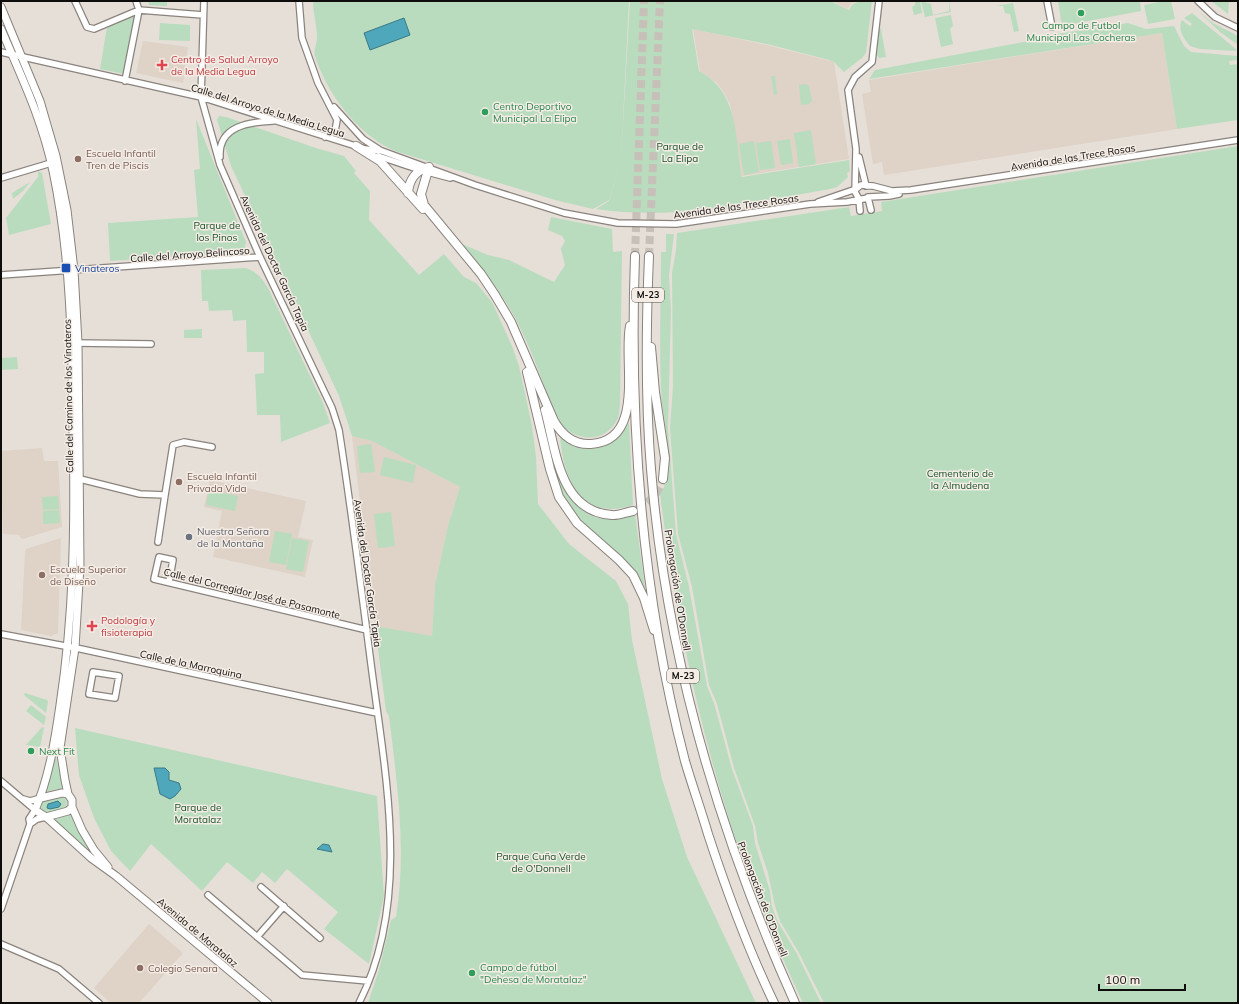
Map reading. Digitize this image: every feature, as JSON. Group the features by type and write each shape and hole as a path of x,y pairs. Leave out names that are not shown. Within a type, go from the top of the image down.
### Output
{"highway":[{"path":"356,146 380,161 462,252"},
{"path":"408,193 410,182 425,170"},
{"path":"425,170 420,198 495,295 511,322 539,390 558,427 569,439 579,443 591,444 602,442 613,436 625,420 628,405 628,333 633,308"},
{"name":"M-23","path":"635,256 633,308 638,474 649,574 661,653 685,762 722,875 759,972 774,1003"},
{"name":"Prolongación de O'Donnell","path":"649,256 647,393 651,469 663,568 681,667 704,758 729,838 748,892 795,1003"},
{"path":"647,333 652,350 655,392 665,458 663,479"},
{"path":"521,344 550,469 559,497 577,523 619,560 633,576 644,598 661,653"},
{"path":"539,390 563,480 572,495 586,508 600,513 613,516 633,511"}],"main road":[{"name":"Calle del Camino de los Vinateros","path":"1,7 40,101 56,156 67,210 75,343 80,566 60,748 68,794 72,800 72,807"},
{"name":"Calle del Camino de los Vinateros","path":"1,29 14,56 38,116 51,163 71,271"},
{"name":"Calle del Camino de los Vinateros","path":"35,810 40,798 53,744 71,648"},
{"path":"40,798 62,793 68,794"},
{"path":"46,818 68,811 72,807"},
{"name":"Avenida de Moratalaz","path":"72,807 82,830 94,850 116,876"},
{"name":"Avenida de Moratalaz","path":"35,810 91,858 116,876 268,1003"}],"street":[{"path":"75,1 87,27 94,29 140,10 203,15"},
{"path":"125,81 140,10 136,1"},
{"name":"Avenida del Doctor García Tapia","path":"204,1 201,98 220,165 260,257 329,401 339,430 377,713 390,829 388,896 382,932 368,981 359,1003"},
{"path":"299,1 302,38 318,83 336,115 337,125 335,132 325,137"},
{"path":"860,211 859,199 856,194 856,149 848,90 855,77 872,62 879,1"},
{"path":"1047,1 1052,27"},
{"path":"1198,1 1215,17 1238,28"},
{"name":"Calle del Arroyo de la Media Legua","path":"1,52 201,98 356,146 382,158 564,213 601,220 640,224"},
{"path":"328,100 363,139 382,151"},
{"name":"Avenida del Doctor García Tapia","path":"220,165 219,151 228,133 235,128 252,123 278,121"},
{"path":"337,125 344,122 348,123"},
{"name":"Avenida de las Trece Rosas","path":"810,204 856,189 861,185 892,191 911,190 1238,140"},
{"name":"Calle del Arroyo de la Media Legua","path":"365,149 382,151 425,170"},
{"path":"856,149 867,187 870,192 868,198 871,210"},
{"path":"1,178 51,163"},
{"name":"Avenida de las Trece Rosas","path":"640,224 690,222 810,204 847,202 859,199 889,196 911,190"},
{"name":"Calle del Arroyo Belincoso","path":"1,275 260,257"},
{"path":"75,343 150,344"},
{"path":"158,542 173,445 184,442 212,447"},
{"path":"77,478 140,494 165,495"},
{"name":"Calle del Corregidor José de Pasamonte","path":"168,582 173,560 159,557 154,579 366,630"},
{"name":"Calle de la Marroquina","path":"1,634 377,713"},
{"path":"93,672 119,676 115,698 89,694 93,672"},
{"path":"1,781 35,810 29,819 30,824 1,909"},
{"path":"21,798 30,801 40,798"},
{"path":"30,824 37,819 46,818"},
{"path":"262,887 320,938"},
{"path":"208,895 302,975 368,981"},
{"path":"257,937 284,906"},
{"path":"1,944 59,969 99,1003"}],"shaded area":[{"path":"832,1 855,1 848,9"},
{"path":"693,29 771,46 834,62 849,159 742,176 730,104 717,83 700,71"},
{"path":"1162,33 1177,129 884,175 882,162 873,164 862,94 871,92 869,80"},
{"name":"Centro de Salud Arroyo de la Media Legua","path":"143,41 188,47 183,83 136,73"},
{"path":"352,436 372,441 460,487 448,526 435,585 432,637 375,626"},
{"path":"42,448 44,461 58,461 62,527 22,539 19,535 3,534 1,451"},
{"path":"210,480 306,501 298,537 313,540 305,577 213,557 222,511 204,507"},
{"name":"Escuela Superior de Diseño","path":"61,538 58,633 51,636 21,630 26,549"},
{"name":"Colegio Senara","path":"149,924 183,953 139,1003 111,1003 94,988"}],"green space":[{"path":"148,1 167,1 167,6 149,5"},
{"name":"Centro Deportivo Municipal La Elipa","path":"313,1 629,1 621,159 609,200 593,209 555,200 395,151 381,144 369,135 346,112 327,85 315,54 317,38"},
{"name":"Parque de La Elipa","path":"630,1 830,1 849,10 855,3 861,1 872,1 866,53 844,72 834,62 829,60 771,45 692,29 699,71 712,80 722,91 733,117 742,177 849,160 850,171 847,173 848,177 837,187 830,189 713,208 655,213 596,209 609,201 621,159"},
{"path":"915,1 920,1 922,13 914,15 912,7 915,5"},
{"path":"921,1 931,4 933,15 949,11 949,1 951,12 925,17"},
{"name":"Campo de Futbol Municipal Las Cocheras","path":"1058,1 1140,1 1141,11 1062,26"},
{"path":"1171,1 1175,19 1148,24 1144,5"},
{"path":"1211,1 1229,1 1228,14"},
{"path":"1013,3 1019,31 1014,32 1010,14 1005,13 1003,6 995,6"},
{"path":"1199,12 1213,23 1238,36 1238,45 1220,32"},
{"path":"136,13 124,74 100,69 107,27"},
{"path":"1192,13 1236,49 1236,51 1200,49 1190,46 1186,41 1180,27 1182,20 1190,26 1192,24 1184,18"},
{"path":"951,15 953,26 950,29 953,44 941,47 935,18"},
{"path":"160,23 190,25 190,41 159,40"},
{"path":"1128,23 1146,29 1174,26 1184,46 1191,52 1238,56 1238,60 1229,61 1230,65 1238,64 1238,120 1177,129 1162,33 869,79 875,70 1050,37 1050,35"},
{"path":"889,27 881,29 886,57 879,58 877,55 879,29"},
{"path":"771,76 775,76 777,94 774,95"},
{"path":"806,84 809,86 812,101 809,104 801,105 799,85"},
{"name":"Parque Cuña Verde de O'Donnell","path":"219,116 344,156 356,171 354,173 370,191 369,220 419,275 444,254 464,277 476,283 492,302 512,346 519,366 532,426 536,457 538,504 569,544 616,581 628,604 632,640 662,779 687,857 756,1003 368,1003 379,970 391,920 396,917 401,867 398,791 389,716 386,711 375,626 432,636 435,585 448,526 460,487 372,441 352,436 339,396 231,166 217,120"},
{"name":"Parque de los Pinos","path":"196,119 246,242 244,251 237,253 110,261 108,223 198,217 194,170 200,169"},
{"path":"811,130 816,164 799,167 794,133"},
{"path":"790,139 793,163 781,165 777,141"},
{"path":"754,141 759,172 744,175 739,144"},
{"path":"771,141 775,168 760,170 756,143"},
{"name":"Cementerio de la Almudena","path":"1238,146 1238,1003 824,1003 799,953 780,921 775,906 768,873 758,843 755,826 734,768 717,704 709,685 692,587 678,534 670,428 673,387 672,273 677,233 849,207 851,216 882,211 881,202"},
{"path":"38,171 42,173 51,224 9,235 6,218 38,177"},
{"path":"30,182 23,191 13,199 12,193"},
{"path":"551,217 612,229 613,252 622,251 619,414 612,428 606,433 591,438 575,435 561,425 527,343 510,308 462,244 488,255 509,260 554,282 565,265 561,249 565,241 562,236 548,230"},
{"path":"666,234 674,234 669,276 671,310 668,428 676,534 689,587 707,686 714,703 732,769 753,826 755,843 770,891 772,907 778,922 797,954 821,1003 803,1003 772,934 751,882 715,773 692,681 674,588 660,494 667,480 669,465 661,389 660,355 661,252 666,252"},
{"path":"246,268 259,276 268,288 323,403 330,423 281,442 280,415 257,415 255,374 264,373 264,352 247,352 246,320 233,321 232,310 209,311 208,301 202,301 201,270"},
{"path":"202,329 202,338 184,338 184,330"},
{"path":"17,357 18,369 1,370 1,358"},
{"path":"541,414 544,418 560,476 568,493 579,507 593,516 612,519 635,514 645,588 632,567 573,513 561,495"},
{"path":"629,423 633,505 615,509 601,508 589,503 579,494 571,483 562,454 560,437 579,448 598,448 615,439"},
{"path":"371,444 375,472 360,473 357,446"},
{"path":"384,457 416,465 413,483 380,475"},
{"path":"209,490 238,496 235,511 206,505"},
{"path":"58,496 59,509 43,510 42,497"},
{"path":"59,510 60,523 43,524 43,511"},
{"path":"391,512 395,546 378,548 374,514"},
{"path":"275,531 292,534 286,565 269,562"},
{"path":"292,538 309,541 303,572 286,569"},
{"path":"25,693 47,700 46,713 24,695"},
{"path":"31,705 46,717 44,725 26,711"},
{"path":"42,727 44,728 40,747 26,745"},
{"name":"Parque de Moratalaz","path":"75,728 377,796 384,896 369,964 324,929 338,912 287,869 275,883 262,872 253,883 227,862 202,891 151,844 130,871 111,851 94,818 79,775"},
{"path":"55,753 63,788 46,792 45,791"},
{"path":"60,797 66,799 67,802 65,809 47,813 41,810 42,802"},
{"path":"71,814 93,855 54,820"}],"water":[{"path":"404,18 410,35 370,50 364,33"},
{"path":"154,768 165,768 169,772 169,780 179,783 181,789 175,796 170,799 160,794"},
{"path":"58,801 61,804 59,807 50,809 47,808 48,804"},
{"path":"323,844 329,845 332,852 317,849"}],"tunnel":[{"path":"635,256 644,1"},
{"path":"649,256 660,1"},
{"path":"637,509 653,497 659,489 663,479"}],"place":[{"name":"Campo de Futbol Municipal Las Cocheras","path":"1081,13"},
{"name":"Centro de Salud Arroyo de la Media Legua","path":"162,65"},
{"name":"Centro Deportivo Municipal La Elipa","path":"485,112"},
{"name":"Escuela Infantil Tren de Piscis","path":"78,159"},
{"name":"Vinateros","path":"66,268"},
{"name":"Escuela Infantil Privada Vida","path":"179,482"},
{"name":"Nuestra Señora de la Montaña","path":"189,537"},
{"name":"Escuela Superior de Diseño","path":"42,575"},
{"name":"Podología y fisioterapia","path":"92,626"},
{"name":"Next Fit","path":"31,751"},
{"name":"Colegio Senara","path":"140,968"},
{"name":"Campo de fútbol \"Dehesa de Moratalaz\"","path":"472,973"}]}
